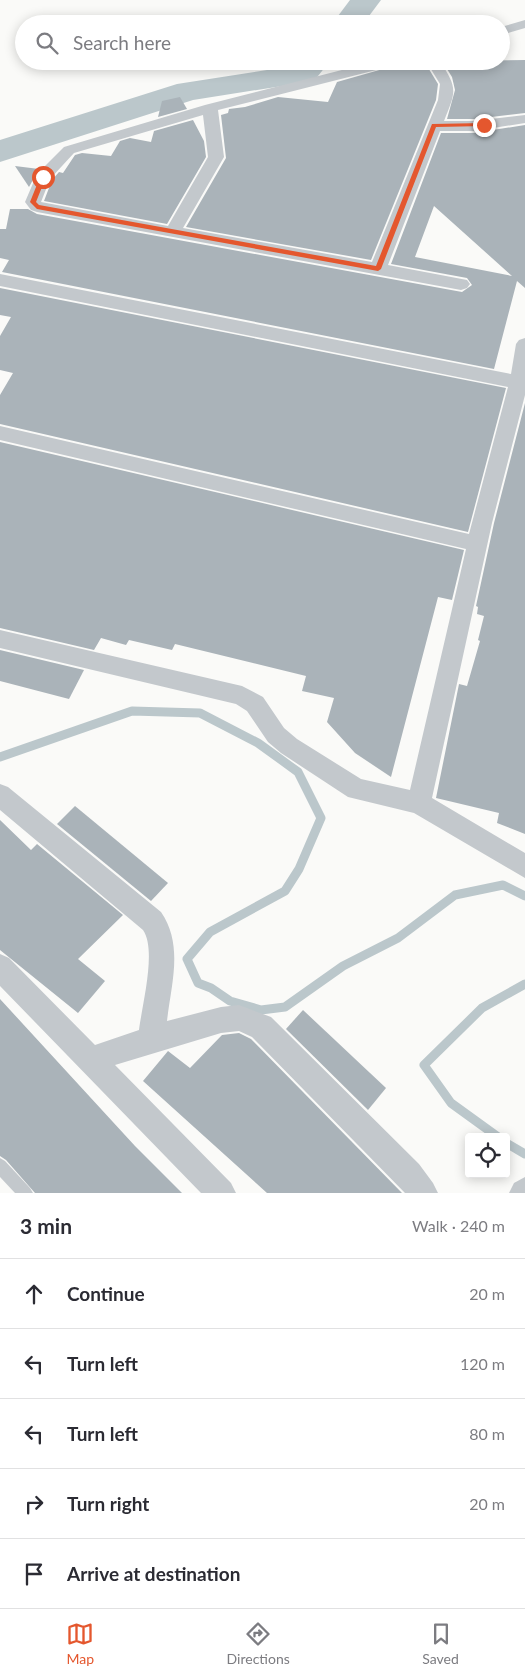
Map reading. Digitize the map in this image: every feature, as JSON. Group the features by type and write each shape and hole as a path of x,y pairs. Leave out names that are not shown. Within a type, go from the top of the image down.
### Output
{"street":[{"path":"510,28 525,24"},
{"path":"360,70 210,108 69,150 43,177 33,202 37,207 174,230 461,284"},
{"path":"378,269 445,100 447,84 438,70"},
{"path":"174,230 216,156 210,108"},
{"path":"434,126 474,126 525,119"},
{"path":"0,280 518,382"},
{"path":"419,803 518,382 525,344"},
{"path":"0,433 479,544"},
{"path":"0,639 242,696 255,704 270,728 288,746 356,790 419,803 525,866"},
{"path":"0,795 152,921 158,930 162,939 162,952 151,1039"},
{"path":"0,967 222,1193"},
{"path":"90,1060 151,1039 238,1018 261,1027 409,1174 423,1193"}],"lane":[{"path":"0,1166 25,1193"}],"building":[{"path":"510,60 525,60 525,113 474,119 447,119 455,90 452,77 448,70 510,70"},
{"path":"379,70 429,70 438,84 436,100 371,260 186,227 226,158 221,115 228,113 229,109 245,107 278,97 328,102 337,82"},
{"path":"180,97 187,109 158,117 162,101"},
{"path":"193,120 204,141 206,157 167,224 44,201 52,180 59,172 63,173 75,155 82,153 111,156 120,141 130,138 151,142 154,131"},
{"path":"525,125 525,288 517,281 494,369 2,272 9,260 0,258 0,229 6,229 10,209 28,209 37,214 462,292 472,285 467,278 391,264 441,133 474,133","holes":["434,206 512,276 415,257"]},
{"path":"15,166 39,169 29,187"},
{"path":"0,288 506,388 468,532 0,424 0,395 13,373 0,370 0,336 11,317 0,315"},
{"path":"525,403 525,834 497,823 499,813 436,798 459,684 467,686 480,641 478,640 484,616 477,614 478,607 476,606 494,523"},
{"path":"0,442 464,550 452,600 438,597 391,777 355,753 327,722 334,698 302,691 306,676 175,644 172,650 129,640 126,645 101,638 94,650 0,628"},
{"path":"0,650 84,670 69,699 0,681"},
{"path":"75,806 168,883 151,901 57,824"},
{"path":"0,820 31,850 37,844 123,915 78,959 105,981 78,1013 0,950"},
{"path":"0,999 135,1146 182,1193 35,1193 6,1160 0,1156"},
{"path":"303,1010 386,1088 368,1110 286,1029"},
{"path":"239,1033 251,1039 402,1193 267,1193 143,1081 168,1051 190,1068 222,1035"}],"waterway":[{"path":"354,15 366,0"},
{"path":"0,152 37,138 188,91 303,74 306,70"},
{"path":"0,757 132,711 200,713 258,743 298,772 321,818 299,869 285,891 210,932 187,959 198,983 211,988 230,1001 261,1010 285,1007 343,966 398,938 455,895 503,885 525,896"},
{"path":"492,1133 451,1103 424,1065 482,1008 525,984"},
{"path":"510,1145 525,1154"}],"route":[{"path":"43,177 33,202 37,207 174,230 378,269 434,126 484,125"}]}
